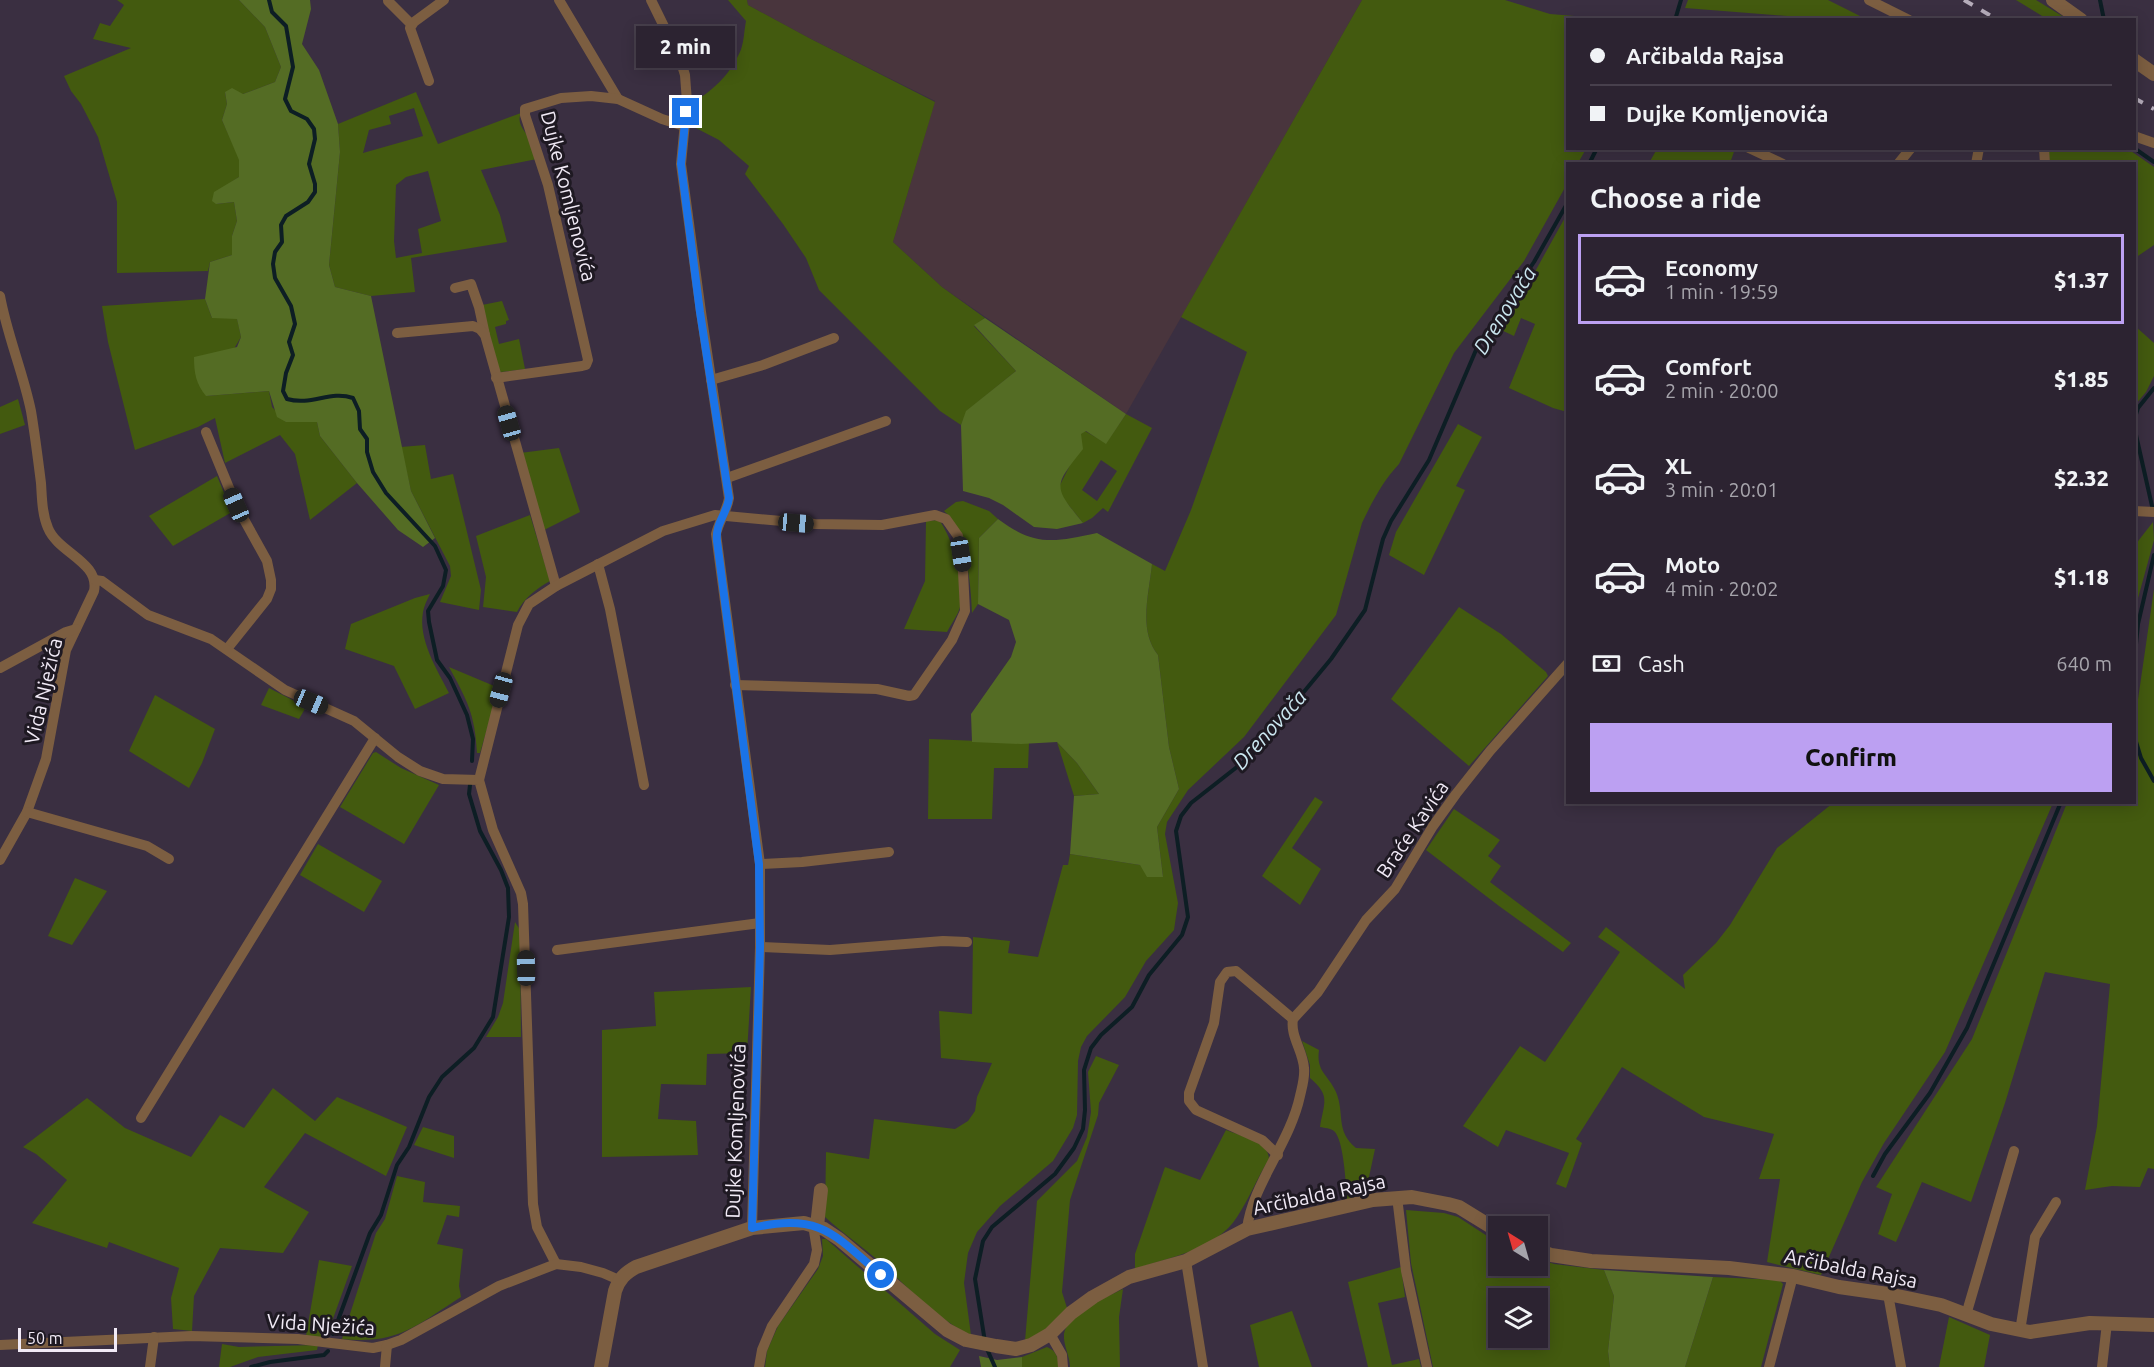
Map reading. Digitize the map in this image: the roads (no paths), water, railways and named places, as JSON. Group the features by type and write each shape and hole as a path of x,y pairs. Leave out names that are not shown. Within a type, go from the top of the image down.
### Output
{"street":[{"path":"411,24 444,0"},
{"path":"559,0 618,99"},
{"name":"Dujke Komljenovića","path":"619,1280 636,1267 752,1228 760,947 759,864 716,534 728,506 727,478 681,164 687,102 685,75 680,59 651,0"},
{"path":"1869,0 1905,18"},
{"path":"2053,0 2078,18"},
{"path":"388,1 411,24 411,32 429,81"},
{"path":"2136,61 2154,74"},
{"name":"Dujke Komljenovića","path":"496,378 582,366 586,365 588,360 550,194 525,109 561,98 578,96 618,99 662,119 684,126"},
{"path":"2136,137 2154,143"},
{"path":"1753,150 1779,162"},
{"path":"1900,162 1909,150"},
{"path":"456,288 471,284 479,307 496,378 556,586"},
{"path":"0,296 30,408 48,529 61,546 92,572 95,580 102,581 148,615 197,633 227,649 274,683 348,717 398,757 430,775 479,780"},
{"path":"397,333 473,326 485,335"},
{"path":"711,380 764,365 834,338"},
{"path":"727,478 886,421"},
{"path":"206,432 236,505 267,561 271,580 271,589 267,598 227,649"},
{"path":"2136,511 2154,512"},
{"path":"601,1367 619,1280 603,1273 567,1264 556,1264 537,1227 533,1204 524,904 493,830 479,780 518,625 529,604 556,586 674,527 715,515 815,524 882,525 930,515 940,516 951,524 958,536 965,610 960,624 915,695 909,696 877,689 735,685"},
{"path":"598,564 610,609 644,785"},
{"name":"Vida Nježića","path":"0,860 27,812 46,759 66,650 94,591 95,580"},
{"path":"0,668 66,632 76,629"},
{"name":"Braće Kavića","path":"1293,1019 1318,992 1366,920 1395,890 1433,826 1456,794 1490,751 1566,665"},
{"path":"141,1118 375,738"},
{"path":"27,812 147,846 169,859"},
{"path":"759,864 802,862 889,852"},
{"path":"557,950 760,924"},
{"path":"760,947 830,950 943,941 967,942"},
{"path":"1247,1229 1252,1204 1278,1155 1290,1129 1304,1079 1303,1060 1293,1031 1293,1019 1236,971 1227,972 1220,982 1214,1023 1189,1093 1189,1101 1196,1110 1262,1140 1278,1155"},
{"path":"1966,1315 2014,1151"},
{"path":"759,1367 762,1350 772,1326 814,1264 817,1250 815,1226 821,1190"},
{"path":"1397,1197 1406,1271 1427,1367"},
{"name":"Arčibalda Rajsa","path":"752,1228 794,1222 815,1226 839,1239 947,1330 966,1340 1016,1348 1031,1345 1050,1334 1071,1312 1104,1289 1129,1277 1186,1261 1247,1229 1397,1197 1424,1198 1459,1207 1488,1225"},
{"path":"2020,1331 2035,1237 2056,1202"},
{"name":"Arčibalda Rajsa","path":"1548,1254 1591,1261 1730,1268 1793,1276 1839,1287 1941,1305 1991,1324 2020,1331 2030,1332 2080,1324 2154,1325"},
{"path":"1186,1261 1203,1367"},
{"name":"Vida Nježića","path":"0,1345 191,1336 326,1341 362,1347 387,1346 499,1286 556,1264"},
{"path":"1769,1367 1793,1276"},
{"path":"1888,1294 1901,1367"},
{"path":"2102,1367 2107,1323"},
{"path":"1050,1334 1062,1355 1063,1367"},
{"path":"150,1367 154,1337"},
{"path":"385,1367 387,1346"}],"waterway":[{"path":"269,0 272,12 286,26 293,67 285,99 291,111 307,119 314,129 315,139 309,164 315,192 308,202 286,216 281,225 282,242 275,252 273,264 275,278 291,306 295,324 289,342 293,355 286,373 283,391 287,399 296,401 336,396 353,398 359,411 360,429 367,439 367,452 373,472 386,493 435,546 446,570 443,586 428,611 429,622 437,660 450,678 467,715 473,739 472,761"},
{"name":"Drenovača","path":"1676,18 1681,0"},
{"path":"2100,0 2104,18"},
{"path":"2136,149 2154,162"},
{"name":"Drenovača","path":"1590,162 1596,150"},
{"name":"Drenovača","path":"985,1342 975,1279 983,1241 992,1227 1055,1174 1074,1148 1083,1129 1084,1070 1091,1048 1101,1035 1132,1007 1149,975 1182,935 1188,917 1176,831 1181,816 1191,803 1251,756 1331,659 1365,610 1383,539 1391,521 1429,460 1479,343 1534,262 1566,206"},
{"path":"2136,414 2138,408 2154,388"},
{"path":"2136,435 2152,506"},
{"path":"2136,644 2138,624 2154,555"},
{"path":"2136,742 2141,758 2154,781"},
{"path":"333,1334 370,1233 381,1215 397,1165 409,1147 429,1097 442,1077 474,1048 493,1017 509,917 508,888 480,831 469,794 470,785"},
{"path":"1873,1176 1885,1154 1930,1093 1967,1028 2060,804"},
{"name":"Drenovača","path":"987,1349 995,1367"},
{"path":"251,1367 270,1362 324,1355 328,1351"}],"railway":[{"path":"1964,0 1995,18"},
{"path":"2136,99 2154,109"}]}
